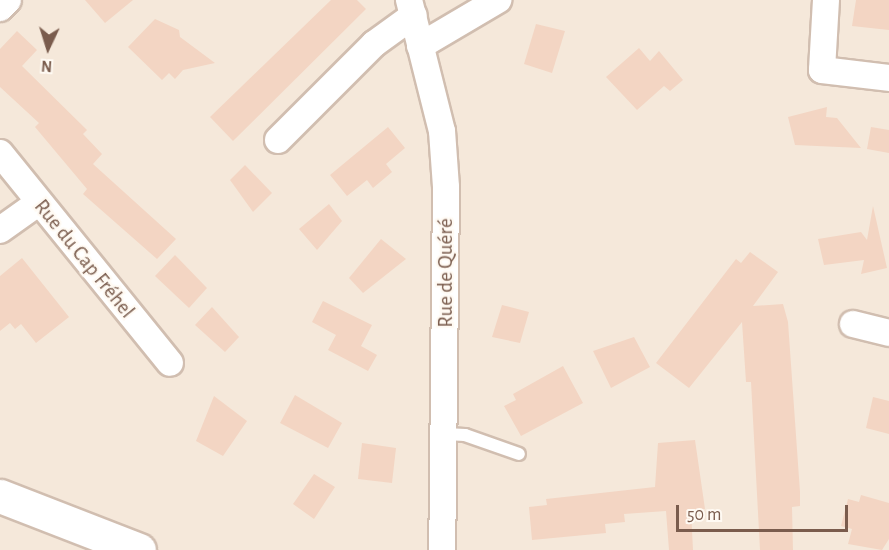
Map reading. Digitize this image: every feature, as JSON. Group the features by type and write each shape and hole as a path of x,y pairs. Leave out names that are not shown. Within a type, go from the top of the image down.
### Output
{"main road":[{"path":"0,496 139,550"}],"street":[{"path":"0,8 8,0"},
{"path":"420,46 498,0"},
{"path":"826,0 822,70 889,78"},
{"path":"278,140 411,7"},
{"name":"Rue de Quéré","path":"411,7 442,131 446,187 442,550"},
{"name":"Rue du Cap Fréhel","path":"0,153 38,203 170,363"},
{"path":"0,230 38,203"},
{"path":"853,324 889,333"}],"lane":[{"path":"445,434 465,435 519,454"}],"shaded area":[{"path":"0,0 889,0 889,550 0,550"}],"building":[{"path":"85,0 133,0 105,23"},
{"path":"331,0 357,0 366,9 233,141 210,117"},
{"path":"856,0 889,0 889,30 852,26"},
{"path":"155,19 179,30 180,37 215,63 183,70 175,79 169,73 162,80 128,47"},
{"path":"536,24 565,31 552,73 524,64"},
{"path":"17,31 37,50 22,66 87,130 83,134 102,154 93,164 176,239 157,259 83,194 87,189 35,127 39,123 0,87 0,49"},
{"path":"639,48 650,61 659,51 683,80 670,91 664,86 637,110 606,77"},
{"path":"827,107 826,117 837,118 861,148 795,145 788,117"},
{"path":"388,127 405,148 386,164 392,172 373,188 367,180 347,196 330,175"},
{"path":"871,127 889,130 889,153 867,149"},
{"path":"245,165 272,193 253,212 230,180"},
{"path":"329,204 342,221 317,250 299,229"},
{"path":"873,206 887,268 861,274 864,260 824,265 818,239 861,232 867,240"},
{"path":"381,239 406,259 363,293 349,278"},
{"path":"750,252 778,272 753,306 783,304 788,322 800,492 800,506 792,507 793,550 760,550 751,382 746,382 742,322 689,388 656,363 736,259 741,263"},
{"path":"175,255 207,288 189,308 155,276"},
{"path":"22,258 69,317 36,343 21,324 15,329 10,323 0,331 0,276"},
{"path":"323,301 372,325 361,346 377,355 368,371 328,350 336,335 312,322"},
{"path":"502,305 529,312 520,343 492,337"},
{"path":"212,307 239,337 225,352 195,325"},
{"path":"634,337 650,367 611,388 593,351"},
{"path":"563,366 583,403 521,436 504,406 516,400 513,394"},
{"path":"295,395 342,423 328,448 280,423"},
{"path":"214,396 247,421 223,456 196,441"},
{"path":"873,397 889,401 889,434 866,428"},
{"path":"695,440 705,509 691,510 693,550 669,550 666,511 624,514 625,522 605,524 606,533 532,540 529,507 547,505 546,499 655,487 658,443"},
{"path":"362,443 396,448 392,483 358,479"},
{"path":"314,474 335,487 314,519 293,504"},
{"path":"861,495 889,503 889,539 882,550 848,544 852,529 841,526 848,499 859,502"}]}
